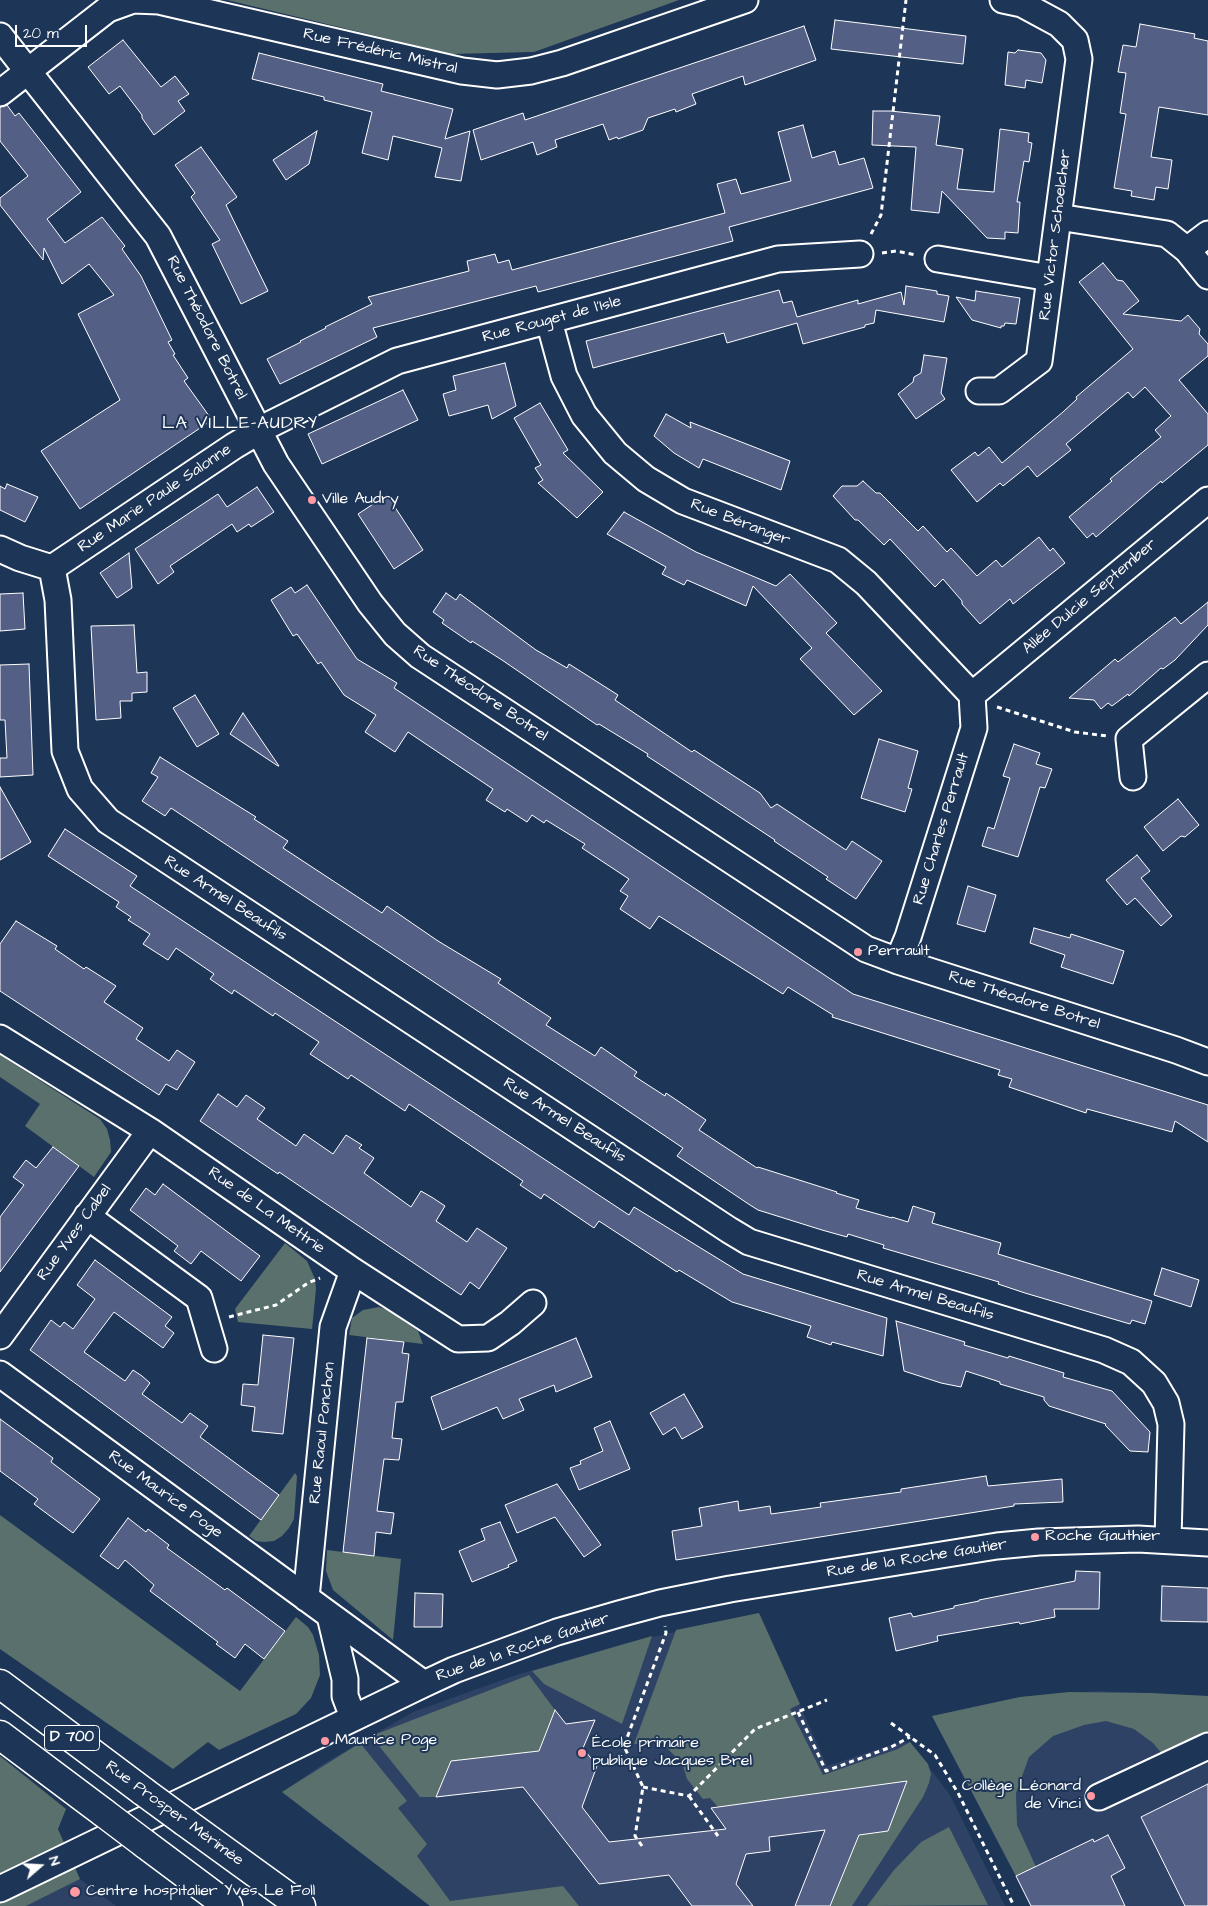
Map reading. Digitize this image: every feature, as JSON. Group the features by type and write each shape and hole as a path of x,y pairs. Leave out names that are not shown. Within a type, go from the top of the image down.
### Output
{"main road":[{"name":"Rue Prosper Mérimée","path":"0,1684 301,1906"},
{"name":"D 700","path":"0,1735 228,1906"}],"street":[{"name":"Rue Frédéric Mistral","path":"0,93 108,9 133,0 159,1 462,71 497,75 531,72 562,64 745,0"},
{"name":"Rue Victor Schoelcher","path":"979,391 999,391 1040,360 1079,59 1075,40 1059,24 1022,4 1003,0"},
{"name":"Rue Théodore Botrel","path":"0,36 158,236 276,464 370,603 395,634 420,656 866,949 1208,1062"},
{"path":"1058,217 1167,234 1187,250 1208,276"},
{"path":"1187,250 1208,234"},
{"name":"Rue Rouget de l'Isle","path":"259,432 278,420 397,361 778,259 860,254"},
{"path":"938,259 1050,278"},
{"name":"Rue Béranger","path":"549,321 564,376 584,415 615,453 646,479 682,501 838,560 866,583 972,695"},
{"name":"Rue Marie Paule Salonne","path":"52,568 259,432"},
{"name":"Allée Dulcie September","path":"972,695 1208,500"},
{"path":"0,549 20,558 52,568"},
{"name":"Rue Armel Beaufils","path":"52,568 58,600 65,751 80,789 108,821 720,1225 749,1242 770,1250 1104,1350 1131,1362 1154,1383 1166,1403 1170,1424 1168,1540"},
{"path":"1133,777 1129,739 1208,675"},
{"name":"Rue Charles Perrault","path":"898,961 908,937 974,728 972,695"},
{"name":"Rue de La Mettrie","path":"0,1038 150,1131 353,1271 458,1339 488,1338 510,1323 533,1302"},
{"name":"Rue Yves Cabel","path":"0,1336 150,1131"},
{"path":"87,1216 199,1298 214,1349"},
{"name":"Rue Raoul Ponchon","path":"306,1598 333,1327 353,1271"},
{"name":"Rue Maurice Poge","path":"0,1374 424,1684"},
{"name":"Rue de la Roche Gautier","path":"0,1889 353,1716 462,1667 557,1632 660,1603 730,1589 997,1546 1084,1539 1168,1540 1208,1543"},
{"path":"330,1616 345,1679 345,1696 353,1716"},
{"path":"1099,1797 1208,1746"}],"path":[{"path":"860,254 881,215 906,0"},
{"path":"860,254 896,251 938,259"},
{"path":"972,695 1007,711 1075,732 1129,739"},
{"path":"206,1324 276,1305 315,1279 353,1271"},
{"path":"642,1846 635,1836 643,1787 624,1746 666,1633 660,1603"},
{"path":"689,1796 754,1729 827,1700"},
{"path":"798,1712 826,1771 891,1747 910,1737"},
{"path":"891,1723 935,1755 958,1793 1014,1906"},
{"path":"643,1787 689,1796 718,1836"}],"shaded area":[{"name":"École primaire publique Jacques Brel","path":"759,1613 827,1766 897,1743 910,1742 950,1795 1005,1906 430,1906 282,1792 323,1764 413,1712 516,1675 626,1643"},
{"name":"Collège Léonard de Vinci","path":"1098,1691 1208,1696 1208,1906 1031,1906 932,1716 1020,1697"},
{"name":"Centre hospitalier Yves Le Foll","path":"80,1879 116,1906 26,1906"}],"green space":[{"path":"227,0 679,0 534,52 451,54"},
{"path":"0,1055 100,1119 107,1129 111,1152 94,1177 25,1126 40,1104 0,1077"},
{"path":"285,1243 307,1261 315,1279 316,1289 312,1329 238,1322 235,1309"},
{"path":"379,1307 387,1310 418,1331 423,1344 349,1335 352,1318 363,1310"},
{"path":"295,1473 297,1476 294,1519 289,1528 274,1541 256,1541 249,1536"},
{"path":"0,1515 240,1691 296,1617 308,1627 313,1635 319,1655 320,1675 311,1698 296,1714 219,1750 208,1742 173,1769 0,1649"},
{"path":"327,1550 401,1559 393,1640 333,1590 326,1571"},
{"path":"759,1613 800,1704 790,1709 823,1775 898,1749 910,1742 928,1764 931,1774 923,1797 852,1906 830,1906 859,1835 888,1831 907,1781 718,1807 710,1798 703,1799 687,1779 682,1763 667,1748 652,1742 634,1744 676,1630"},
{"path":"652,1636 622,1724 544,1684 532,1671"},
{"path":"529,1675 555,1710 539,1751 451,1761 436,1797 420,1797 371,1736"},
{"path":"1069,1692 1208,1696 1208,1736 1164,1756 1153,1743 1134,1729 1106,1721 1084,1725 1053,1736 1029,1757 1016,1793 1017,1825 1036,1867 1016,1876 932,1716 1020,1697"},
{"path":"360,1743 407,1801 398,1808 427,1844 417,1856 450,1901 563,1886 579,1906 430,1906 282,1792"},
{"path":"0,1756 66,1809 58,1829 80,1879 26,1906 0,1906"},
{"path":"949,1827 988,1905 867,1906 894,1870 921,1842"}],"building":[{"path":"835,20 966,36 963,64 831,49"},
{"path":"1140,24 1195,34 1194,38 1208,41 1208,115 1159,107 1151,157 1172,160 1168,189 1156,187 1154,200 1131,196 1132,191 1114,188 1126,114 1120,113 1126,73 1118,72 1123,45 1136,47"},
{"path":"804,26 816,60 745,85 743,76 692,94 696,104 676,112 675,109 648,118 643,130 618,139 617,137 609,140 603,124 555,140 557,147 537,155 533,142 481,160 473,130 523,113 525,120"},
{"path":"123,40 161,87 175,76 189,94 178,101 185,111 154,135 142,118 142,115 120,86 109,94 88,67"},
{"path":"1018,50 1041,53 1046,60 1042,83 1026,80 1025,88 1005,85 1008,52 1015,53"},
{"path":"259,53 383,84 381,91 453,109 445,139 470,131 461,181 435,177 442,148 393,136 388,160 362,153 372,112 324,100 324,97 252,79"},
{"path":"7,105 15,116 19,113 81,192 47,219 65,243 102,217 125,246 122,249 141,276 172,340 168,342 175,354 173,355 188,378 184,381 212,420 80,509 41,451 120,400 78,314 114,295 89,264 62,284 44,248 43,260 0,205 0,198 28,176 0,141 0,107"},
{"path":"873,111 940,116 936,145 963,149 957,189 994,192 1000,129 1029,133 1028,142 1032,143 1029,162 1024,161 1017,202 1020,202 1018,233 1005,232 1005,239 987,238 942,191 939,213 911,210 916,147 872,145"},
{"path":"803,125 812,158 835,151 839,165 864,158 873,188 729,227 733,241 538,292 536,286 373,328 377,337 280,384 267,359 372,304 368,297 469,271 467,261 495,254 498,263 509,260 512,270 725,213 717,184 736,179 741,194 791,181 778,132"},
{"path":"317,131 309,164 286,180 273,160"},
{"path":"201,147 237,197 226,205 268,291 241,304 212,244 220,240 191,197 195,193 175,165"},
{"path":"1103,263 1117,280 1123,281 1139,301 1123,314 1181,321 1188,315 1200,329 1199,334 1208,344 1208,356 1179,380 1208,414 1208,445 1162,483 1161,481 1096,537 1093,533 1087,538 1069,517 1112,481 1110,479 1161,437 1155,430 1171,416 1145,387 1133,398 1128,392 1066,444 1071,450 1037,477 1028,466 1003,486 1000,483 977,502 951,470 975,452 978,456 989,447 1002,463 1063,412 1077,399 1076,397 1133,349 1079,282"},
{"path":"906,286 937,291 937,294 949,296 944,322 876,310 874,323 803,344 797,323 727,343 724,333 593,368 586,341 779,290 783,303 792,301 797,317 858,300 858,304 901,292 904,305"},
{"path":"976,291 1020,298 1016,324 1005,323 1001,328 972,320 956,297 975,301"},
{"path":"924,355 947,358 941,393 945,399 916,419 898,394 913,382 914,377 921,373"},
{"path":"505,363 516,406 492,419 488,405 449,416 443,394 456,390 453,376"},
{"path":"403,390 418,420 322,464 308,434"},
{"path":"540,403 568,450 563,453 603,492 577,518 538,483 543,480 535,468 541,465 514,418"},
{"path":"666,414 691,428 690,422 790,461 781,490 703,459 699,468 674,453 654,436"},
{"path":"863,481 876,493 880,493 918,531 923,526 947,552 951,548 977,576 996,560 1002,567 1039,537 1050,551 1053,548 1065,563 1013,604 1010,599 980,624 943,579 935,587 890,539 884,545 858,520 855,520 833,496 842,486 857,486"},
{"path":"7,484 38,497 25,522 0,510 0,486 5,489"},
{"path":"257,487 274,512 251,527 249,524 237,532 232,524 170,566 174,572 158,584 135,549 218,494 227,507"},
{"path":"387,495 423,550 394,569 358,514"},
{"path":"624,512 696,552 776,586 790,574 837,623 826,633 882,691 854,715 800,659 812,648 753,586 746,606 687,580 684,585 662,574 666,567 607,534"},
{"path":"129,553 132,588 117,598 100,573"},
{"path":"307,585 357,659 397,683 394,688 853,994 1208,1105 1208,1142 1175,1121 1172,1132 1087,1109 1086,1113 1009,1087 1012,1079 998,1075 1000,1070 832,1017 833,1015 788,987 783,994 659,916 650,929 620,909 628,896 620,891 629,879 582,848 585,844 546,820 544,823 532,815 527,822 507,809 505,812 486,800 493,789 408,732 395,752 365,732 376,715 344,695 321,662 318,664 297,634 293,636 271,600 291,587 295,593"},
{"path":"23,593 25,629 0,631 0,594"},
{"path":"446,593 456,600 460,594 536,650 567,668 569,664 618,695 615,700 692,752 694,750 760,793 771,808 777,804 846,850 852,841 882,861 856,899 775,840 647,756 648,754 599,724 597,725 502,660 472,641 471,643 442,623 444,620 433,612"},
{"path":"1208,602 1208,625 1175,660 1163,669 1161,668 1129,696 1128,694 1112,706 1108,703 1101,709 1094,700 1069,698 1115,659 1118,662 1175,617 1181,624"},
{"path":"134,625 137,673 147,672 147,692 132,693 132,701 120,701 121,718 96,720 91,626"},
{"path":"29,664 33,775 0,777 0,758 7,758 5,720 0,720 0,665"},
{"path":"195,695 219,734 197,747 173,708"},
{"path":"243,713 279,766 230,734"},
{"path":"879,739 918,751 908,788 912,789 905,812 861,798"},
{"path":"1014,744 1040,753 1036,764 1052,769 1045,788 1040,787 1018,857 982,846 988,827 994,829 1010,778 1003,776"},
{"path":"160,757 256,817 254,819 288,841 283,848 382,913 387,906 438,941 501,979 498,983 551,1018 546,1025 595,1056 601,1047 637,1072 634,1076 665,1096 666,1093 706,1120 699,1130 757,1168 859,1200 856,1208 892,1218 908,1222 913,1206 935,1213 932,1223 1001,1243 998,1254 1152,1301 1145,1324 1132,1320 1130,1324 1025,1293 998,1284 999,1282 883,1248 884,1245 848,1234 847,1237 758,1210 677,1156 683,1148 594,1088 171,808 165,816 142,801 158,777 151,773"},
{"path":"0,787 31,842 0,860"},
{"path":"1178,799 1199,825 1185,837 1181,836 1163,851 1144,827"},
{"path":"65,829 137,876 130,886 629,1215 634,1207 743,1274 887,1318 883,1356 832,1342 831,1345 807,1337 811,1326 732,1302 679,1270 677,1272 599,1221 594,1228 544,1194 541,1199 520,1185 523,1181 409,1104 405,1111 351,1075 348,1079 310,1054 319,1042 275,1013 273,1016 234,990 232,994 210,979 214,974 176,948 168,960 143,944 150,934 128,920 131,917 116,907 119,902 48,856"},
{"path":"1137,855 1150,871 1141,878 1172,916 1161,926 1135,898 1127,905 1106,880"},
{"path":"968,886 996,895 985,932 957,924"},
{"path":"16,921 57,946 55,949 84,969 86,967 116,986 104,1002 143,1028 136,1039 169,1061 177,1050 195,1062 177,1090 166,1084 159,1095 0,991 0,944"},
{"path":"1034,928 1070,938 1071,934 1124,951 1113,984 1061,967 1065,955 1030,943"},
{"path":"218,1094 237,1107 246,1095 265,1108 257,1119 296,1146 304,1134 333,1154 346,1135 362,1145 359,1148 374,1158 364,1173 411,1207 421,1191 445,1206 436,1221 467,1242 477,1228 507,1248 479,1289 470,1282 461,1295 200,1121"},
{"path":"53,1147 79,1166 0,1272 0,1217 24,1185 13,1177 26,1160 36,1168"},
{"path":"163,1184 260,1256 241,1281 201,1251 191,1264 174,1251 178,1246 130,1210 146,1188 155,1195"},
{"path":"95,1260 172,1317 165,1326 174,1333 163,1348 114,1312 84,1352 125,1381 133,1370 142,1376 150,1383 142,1394 182,1423 190,1413 208,1426 200,1437 279,1495 261,1520 30,1350 51,1320 60,1327 64,1322 73,1329 95,1299 77,1285"},
{"path":"1162,1268 1199,1280 1191,1307 1154,1295"},
{"path":"896,1321 965,1342 964,1345 1008,1358 1009,1356 1064,1373 1063,1377 1112,1391 1150,1432 1148,1452 1130,1451 1106,1424 1049,1406 1044,1397 1000,1384 1000,1382 966,1371 961,1387 941,1383 904,1371"},
{"path":"263,1335 294,1338 283,1434 252,1431 255,1407 241,1405 243,1384 258,1385"},
{"path":"367,1338 404,1342 402,1353 409,1354 403,1402 396,1402 392,1438 402,1439 399,1460 384,1459 377,1511 394,1513 391,1534 376,1532 374,1556 343,1552"},
{"path":"576,1338 592,1377 556,1392 554,1385 519,1399 524,1410 503,1419 497,1407 442,1430 431,1397"},
{"path":"684,1394 703,1427 682,1439 675,1427 663,1435 650,1413"},
{"path":"0,1419 53,1458 51,1462 100,1499 73,1533 34,1504 38,1499 0,1471"},
{"path":"610,1421 630,1469 579,1490 570,1468 581,1464 580,1461 603,1451 594,1428"},
{"path":"986,1476 988,1486 1062,1479 1063,1502 1014,1504 1014,1506 676,1560 672,1531 702,1526 699,1508 738,1501 739,1511 770,1506 771,1514 821,1507 820,1503 901,1492 901,1489"},
{"path":"557,1484 601,1545 584,1557 555,1517 517,1533 505,1505"},
{"path":"128,1518 146,1532 148,1529 169,1545 167,1548 225,1590 227,1588 285,1631 264,1659 245,1644 235,1658 216,1644 218,1642 150,1591 154,1585 125,1560 118,1569 100,1556"},
{"path":"500,1522 517,1561 508,1565 509,1567 472,1582 459,1551 485,1540 481,1529"},
{"path":"1076,1571 1100,1572 1099,1609 1054,1609 1055,1617 937,1636 938,1641 896,1651 889,1618 911,1613 913,1617 954,1608 954,1606 979,1600 1075,1581"},
{"path":"1162,1586 1208,1588 1208,1622 1161,1621"},
{"path":"415,1593 443,1594 442,1627 414,1627"},
{"path":"555,1710 566,1724 595,1720 583,1748 597,1766 582,1807 609,1842 726,1829 711,1808 907,1781 888,1831 859,1835 830,1906 795,1906 825,1830 769,1837 770,1851 746,1854 736,1884 753,1906 692,1906 669,1875 599,1884 523,1787 436,1797 451,1761 539,1751"},
{"path":"1208,1784 1208,1906 1185,1906 1141,1817"},
{"path":"1108,1835 1125,1868 1111,1876 1125,1906 1031,1906 1016,1876 1093,1839 1094,1842"}],"place":[{"name":"Ville Audry","path":"312,500"},
{"name":"Perrault","path":"858,952"},
{"name":"Roche Gauthier","path":"1035,1537"},
{"name":"Maurice Poge","path":"325,1741"},
{"name":"École primaire publique Jacques Brel","path":"582,1753"},
{"name":"Collège Léonard de Vinci","path":"1091,1796"},
{"name":"Centre hospitalier Yves Le Foll","path":"75,1892"}],"district":[{"name":"LA VILLE-AUDRY","path":"240,424"}]}
